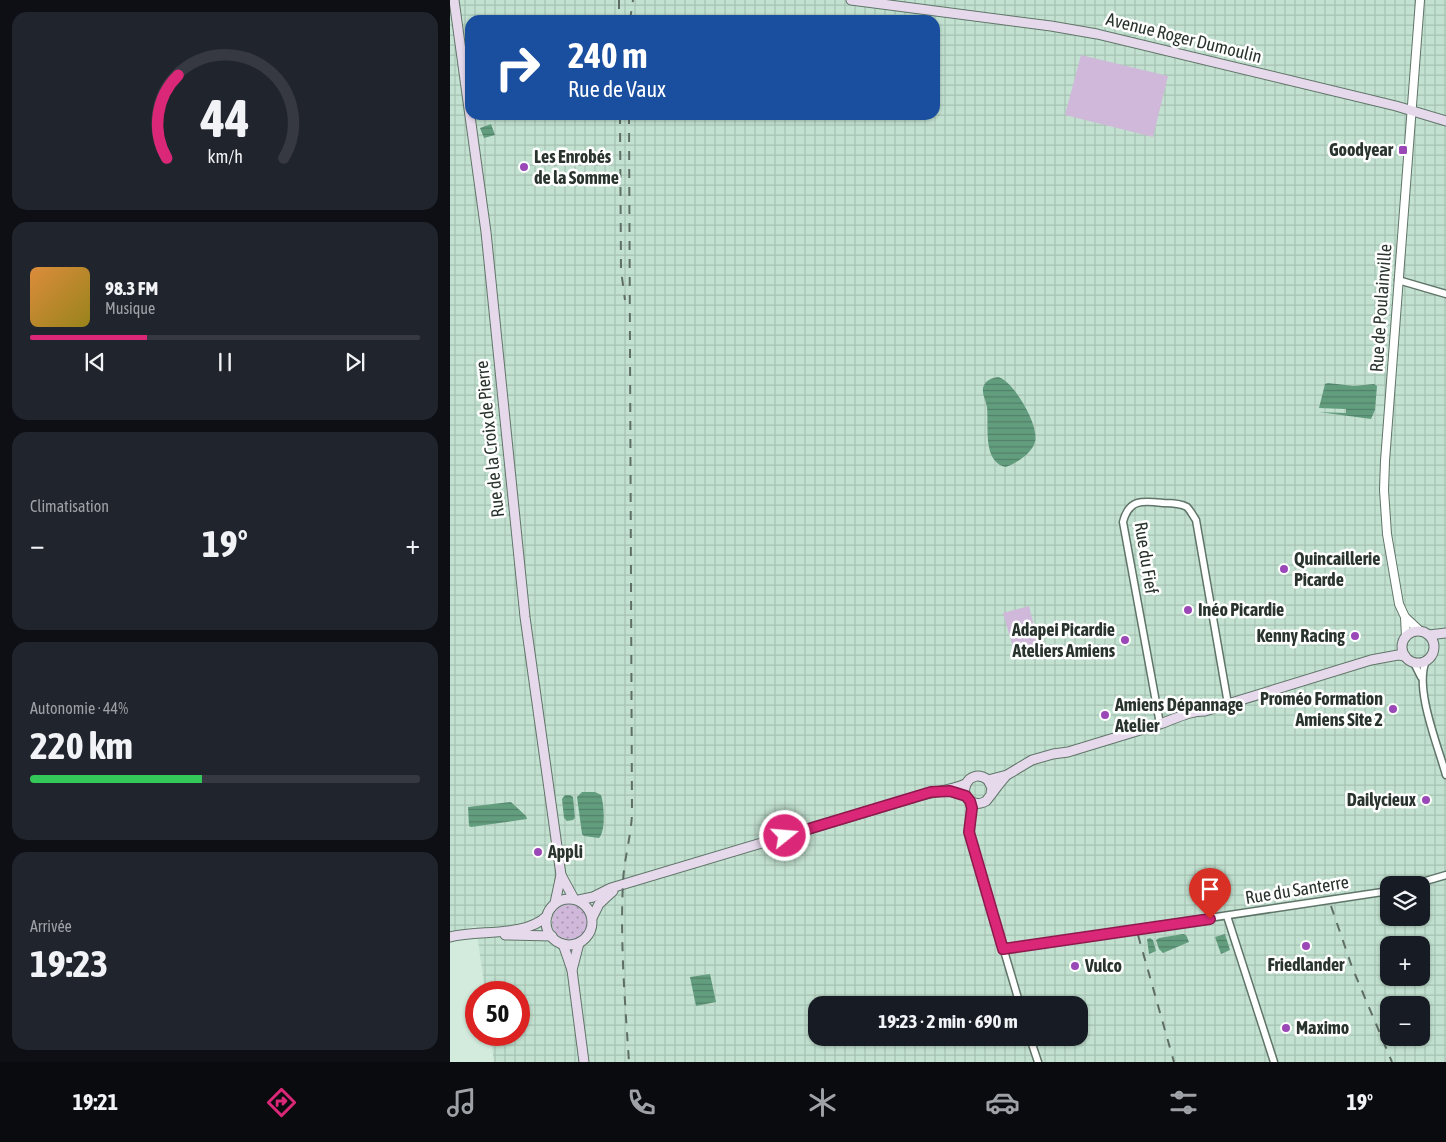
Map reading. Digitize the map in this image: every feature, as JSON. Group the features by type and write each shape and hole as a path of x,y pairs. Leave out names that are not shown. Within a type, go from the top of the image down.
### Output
{"main road":[{"name":"Rue de la Croix de Pierre","path":"454,0 465,80"},
{"name":"Avenue Roger Dumoulin","path":"851,0 1084,31 1396,106 1446,121"},
{"name":"Rue de la Croix de Pierre","path":"471,120 486,232 525,617 561,875 555,903"},
{"path":"1425,633 1434,644 1434,650"},
{"path":"1371,660 1404,640 1410,634 1446,633"},
{"path":"576,900 931,792 950,791 965,784 975,776 988,780 1007,775 1019,768 1054,760 1068,752 1160,724 1197,716 1205,711 1371,660 1398,655 1405,656 1414,662 1426,662 1440,642 1446,638"},
{"path":"1404,640 1402,648 1405,656"},
{"path":"950,791 980,803 987,800 1007,775"},
{"path":"988,780 991,793"},
{"path":"965,784 964,793 968,799"},
{"name":"Rue de la Croix de Pierre","path":"561,875 576,900"},
{"path":"547,916 547,927 552,936 563,944 579,943 590,933 592,918 599,904 618,888"},
{"path":"450,937 532,926 541,922 547,916 555,903 567,898 576,900 586,906 592,918"},
{"path":"492,932 507,936 552,936"},
{"path":"572,970 579,943"},
{"path":"563,944 572,970 584,1062"}],"street":[{"name":"Rue de Poulainville","path":"1420,0 1384,490 1387,534 1399,604 1405,617 1425,633"},
{"path":"1398,280 1446,294"},
{"name":"Rue du Fief","path":"1160,724 1124,522 1125,514 1129,508 1141,501 1180,504 1187,507 1196,520 1228,704"},
{"name":"Rue de Poulainville","path":"1404,640 1405,617"},
{"path":"1414,662 1422,679"},
{"path":"1426,662 1422,679 1424,699 1446,775"},
{"path":"968,799 971,820 969,832 1017,996"},
{"path":"971,820 980,803"},
{"path":"1430,880 1446,875"},
{"name":"Rue du Santerre","path":"1003,949 1380,892"},
{"path":"1227,916 1274,1062"},
{"path":"1033,1046 1038,1062"}],"shaded area":[{"path":"450,0 1446,0 1446,1062 494,1062 492,1046 530,1046 530,981 484,981 476,926 450,934"},
{"path":"1081,55 1168,76 1153,137 1065,115"},
{"path":"491,124 495,135 484,138 480,128"},
{"path":"998,377 1011,386 1018,395 1029,415 1035,435 1035,442 1027,454 1006,467 998,464 990,451 987,407 983,390 987,381"},
{"path":"1325,384 1354,386 1374,384 1377,386 1375,410 1371,419 1319,412 1346,413 1346,409 1319,408"},
{"path":"1029,606 1039,647 1015,654 1003,613"},
{"path":"582,792 595,792 601,795 604,824 599,838 582,834 577,797"},
{"path":"565,795 573,797 575,818 573,820 567,821 564,818 562,799"},
{"path":"511,802 527,819 469,826 468,807"},
{"path":"570,904 577,905 583,909 587,915 587,929 583,935 577,939 570,940 563,939 557,935 553,929 552,922 553,915 557,909 563,905"},
{"path":"1225,934 1230,950 1221,954 1215,937"},
{"path":"1186,935 1189,942 1163,953 1159,949 1156,940 1159,938"},
{"path":"1147,939 1153,940 1156,951 1149,954"},
{"path":"710,974 716,1002 696,1006 690,977"}],"railway":[{"path":"619,0 619,15"},
{"path":"631,15 633,0"},
{"path":"620,120 621,270 625,300"},
{"path":"629,120 632,814 622,904 623,972 629,1062"},
{"path":"1331,906 1352,967 1392,1062"},
{"path":"1138,935 1174,1062"}],"place":[{"name":"Goodyear","path":"1403,150"},
{"name":"Les Enrobés de la Somme","path":"524,167"},
{"name":"Quincaillerie Picarde","path":"1284,569"},
{"name":"Inéo Picardie","path":"1188,610"},
{"name":"Kenny Racing","path":"1355,636"},
{"name":"Adapei Picardie Ateliers Amiens","path":"1125,640"},
{"name":"Proméo Formation Amiens Site 2","path":"1393,709"},
{"name":"Amiens Dépannage Atelier","path":"1105,715"},
{"name":"Dailycieux","path":"1426,800"},
{"name":"Appli","path":"538,852"},
{"name":"Friedlander","path":"1306,946"},
{"name":"Vulco","path":"1075,966"},
{"name":"Maximo","path":"1286,1028"}],"route":[{"path":"785,836 931,792 957,792 966,796 970,801 972,808 969,832 1003,949 1210,919"}]}
